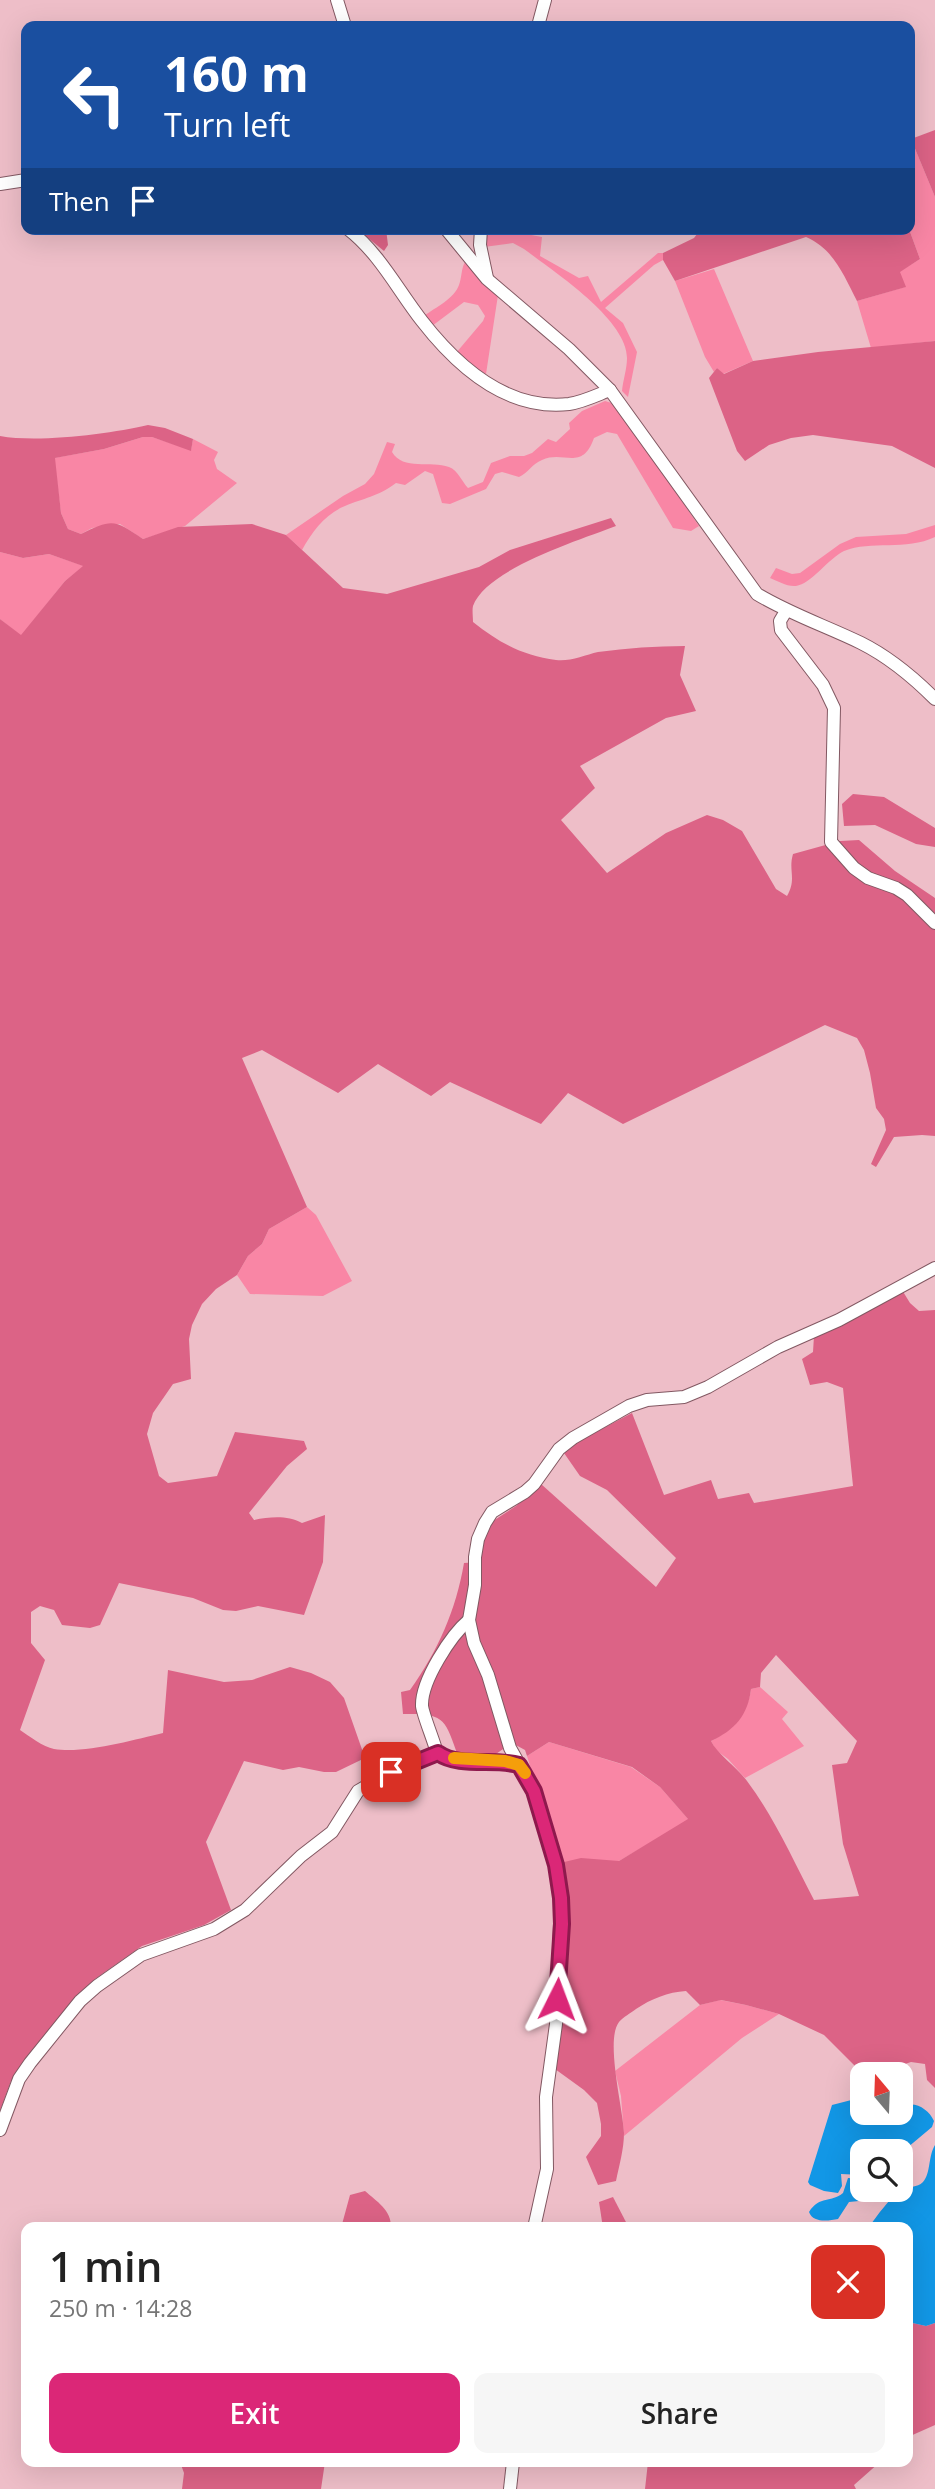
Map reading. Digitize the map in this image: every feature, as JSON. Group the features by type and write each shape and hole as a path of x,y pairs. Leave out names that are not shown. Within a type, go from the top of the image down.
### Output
{"street":[{"path":"337,0 343,21"},
{"path":"539,21 545,0"},
{"path":"0,184 21,181"},
{"path":"356,235 378,257 421,320 452,356 500,392 513,399 570,404 610,390"},
{"path":"451,235 487,279 561,341 610,390 757,594 786,611 839,632 874,650 903,670 935,699"},
{"path":"481,235 487,279"},
{"path":"786,611 780,621 781,630 823,685 835,708 831,842 854,868 868,878 907,895 935,923"},
{"path":"535,2222 547,2169 546,2097 556,2024 561,1898 556,1865 534,1791 510,1748 468,1620 475,1585 478,1539 492,1512 534,1484 559,1449 566,1444 637,1402 684,1396 708,1387 778,1347 839,1320 935,1268"},
{"path":"468,1620 448,1642 426,1687 422,1710 438,1753 442,1756 519,1765"},
{"path":"492,1761 502,1757 510,1748"},
{"path":"0,2130 15,2088 30,2063 80,2001 97,1986 141,1955 214,1929 245,1910 301,1856 332,1832 358,1791 391,1772 438,1753"},
{"path":"510,2489 512,2467"}],"shaded area":[{"path":"935,130 935,197 915,149 915,138"},
{"path":"915,149 935,197 935,341 871,348 857,301 905,287 899,272 920,259 911,235 915,235"},
{"path":"364,235 387,235 388,245 384,251"},
{"path":"483,235 542,237 540,256 579,278 588,276 601,302 658,253 663,253 663,260 605,308 623,323 637,352 628,397 622,391 627,358 624,343 602,312 524,249 513,243 484,247"},
{"path":"696,235 911,235 920,259 900,272 906,287 857,301 831,256 806,237 675,281 663,260 663,253"},
{"path":"465,262 498,295 486,374 456,353 483,321 485,316 478,305 464,302 432,326 424,316 449,299 457,290"},
{"path":"714,269 753,361 723,374 717,368 714,372 705,357 675,281"},
{"path":"935,341 935,468 892,446 813,435 769,445 745,461 737,451 709,378 717,368 724,374 753,361"},
{"path":"605,401 615,404 699,526 691,531 673,528 617,434 607,432 594,438 584,454 578,457 542,460 519,477 502,472 495,474 486,489 450,504 442,503 433,474 425,471 405,485 396,483 377,494 338,509 320,524 302,550 286,535 365,484 374,474 387,442 395,444 392,452 397,458 410,463 442,465 452,469 468,488 483,482 491,463 510,456 532,453 548,439 556,442 570,429 569,423 582,411"},
{"path":"148,425 165,428 193,439 191,451 152,437 143,437 104,449 55,458 61,513 68,529 81,534 100,525 113,523 143,539 178,527 252,524 286,535 343,588 387,594 479,567 510,550 611,518 616,526 514,568 481,593 473,606 473,622 482,629 512,647 544,658 566,660 598,652 685,646 680,675 696,711 666,718 580,766 595,788 561,820 607,873 666,833 707,815 723,820 742,831 776,889 787,896 792,880 793,854 840,841 859,840 895,871 935,898 935,1136 894,1137 876,1167 871,1164 886,1130 884,1119 876,1108 864,1050 857,1038 825,1025 623,1124 568,1093 541,1124 450,1082 431,1096 378,1064 338,1093 262,1050 242,1058 307,1207 269,1229 262,1244 248,1256 237,1275 216,1289 202,1304 189,1339 191,1379 173,1384 153,1413 147,1434 159,1476 168,1483 217,1476 235,1432 304,1441 307,1449 287,1466 249,1513 254,1520 284,1518 302,1523 325,1515 323,1562 304,1615 258,1606 236,1611 223,1610 193,1598 119,1583 100,1625 90,1628 62,1625 54,1610 40,1606 31,1612 31,1643 45,1660 20,1730 45,1746 66,1750 94,1748 138,1739 163,1733 168,1670 224,1682 252,1680 290,1667 330,1682 344,1698 365,1758 336,1772 299,1767 283,1770 244,1761 206,1842 231,1910 204,1925 142,1946 95,1979 74,1998 24,2062 11,2081 0,2111 0,619 21,635 65,581 83,566 49,554 23,558 0,552 0,436 74,436"},
{"path":"143,437 152,437 191,450 193,439 218,452 214,460 217,469 237,483 185,526 143,539 120,524 92,528 81,534 68,529 61,513 54,458 104,449"},
{"path":"935,525 935,537 924,541 866,546 844,551 814,576 796,586 770,578 776,568 792,574 800,573 840,544 856,537 906,534"},
{"path":"0,552 23,558 49,554 84,566 65,581 21,636 0,619"},
{"path":"853,794 884,797 935,828 935,847 916,844 875,825 844,826 842,804"},
{"path":"307,1207 316,1215 352,1281 323,1296 250,1294 237,1275 248,1256 262,1244 269,1229"},
{"path":"902,1290 919,1311 935,1310 935,2088 927,2080 925,2064 851,2062 824,2035 779,2014 721,2000 700,2005 686,1991 666,1994 625,2017 615,2031 614,2058 623,2122 623,2145 616,2181 598,2185 586,2157 601,2136 597,2103 555,2069 567,1901 560,1863 581,1858 619,1861 688,1819 660,1787 632,1767 549,1742 527,1756 525,1750 512,1743 493,1756 458,1756 450,1733 441,1720 427,1715 403,1714 401,1692 410,1690 437,1645 451,1614 464,1563 479,1562 484,1538 493,1521 516,1506 541,1484 656,1587 676,1558 607,1490 580,1476 564,1453 581,1440 632,1413 664,1495 711,1480 718,1499 749,1493 754,1503 853,1486 843,1388 827,1382 810,1385 802,1359 813,1352 814,1336","holes":["776,1655 857,1741 847,1763 832,1765 843,1844 859,1896 814,1900 757,1795 711,1741 739,1721 747,1707 751,1689 760,1687 761,1673"]},
{"path":"760,1687 788,1712 782,1719 804,1746 745,1778 716,1750 711,1741 732,1726 747,1705 751,1689"},
{"path":"549,1742 631,1767 660,1787 689,1820 619,1861 560,1863 527,1756"},
{"path":"720,2000 779,2014 742,2038 624,2136 621,2096 615,2071 700,2005"},
{"path":"365,2191 386,2211 391,2222 343,2222 350,2195"},
{"path":"613,2197 626,2222 602,2222 599,2202"},
{"path":"913,2323 926,2326 935,2323 935,2425 913,2435"},
{"path":"182,2467 324,2467 321,2489 182,2489 184,2473"},
{"path":"647,2467 874,2467 854,2485 856,2489 645,2489"}],"water":[{"path":"850,2100 850,2125 913,2125 914,2106 925,2110 934,2121 932,2127 913,2143 913,2139 850,2139 850,2174 841,2174 842,2186 838,2193 824,2191 808,2182 832,2105"},
{"path":"935,2145 935,2323 926,2326 913,2323 913,2222 873,2222 889,2202 913,2202 913,2187 923,2182"},
{"path":"850,2178 850,2202 838,2219 821,2220 811,2216 809,2212 817,2203 843,2193"}],"slow traffic":[{"path":"454,1758 505,1761 519,1765 525,1773"}],"route":[{"path":"391,1772 438,1753 463,1760 505,1761 519,1765 526,1774 534,1791 556,1865 561,1898 557,1999"}]}
